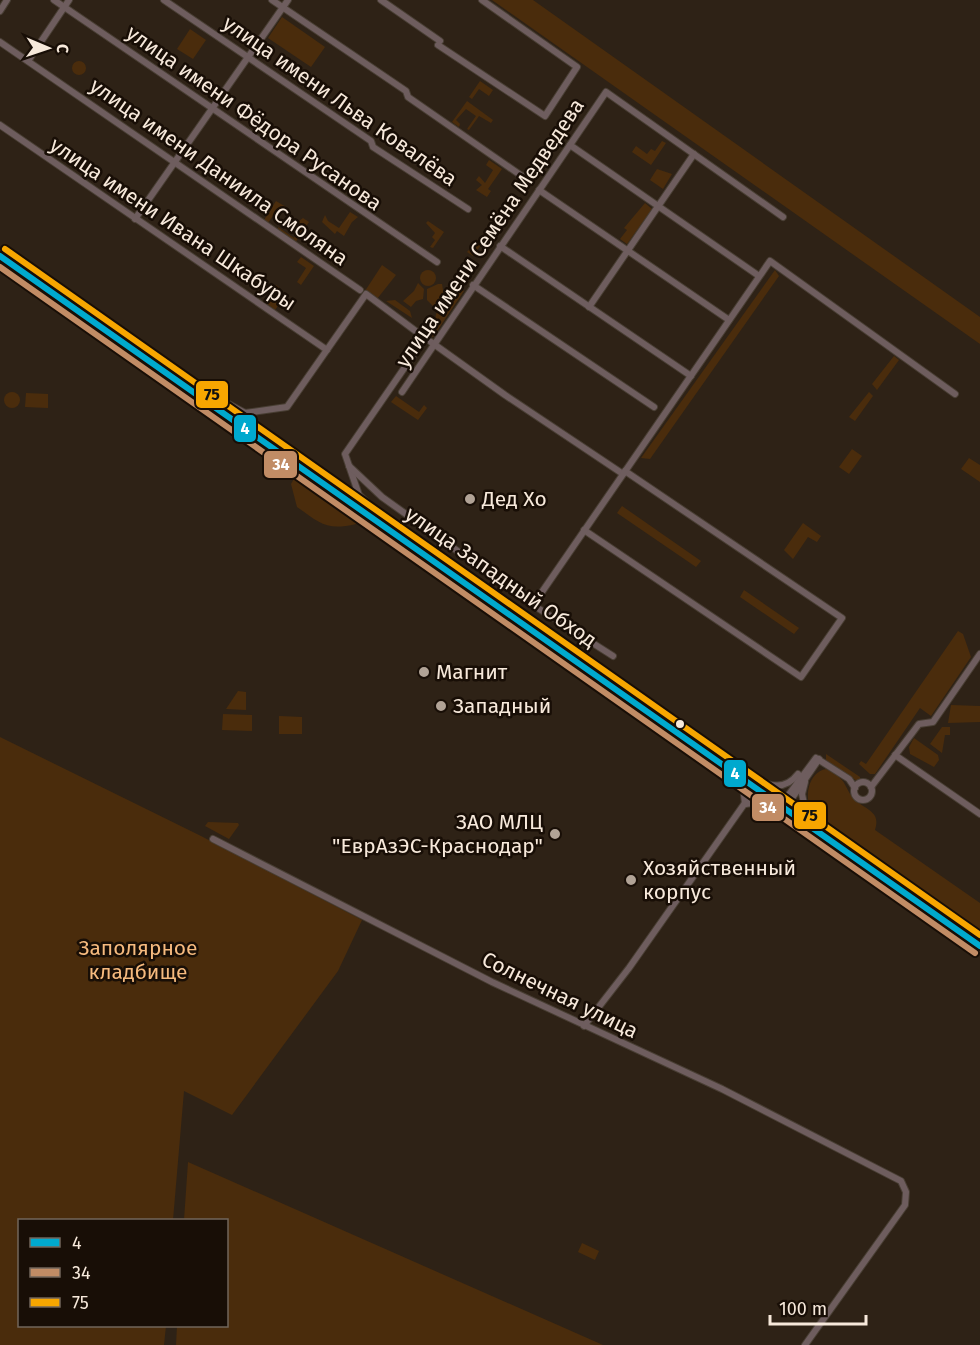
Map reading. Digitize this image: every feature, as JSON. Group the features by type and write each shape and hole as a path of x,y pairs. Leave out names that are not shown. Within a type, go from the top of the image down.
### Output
{"highway":[{"name":"улица Западный Обход","path":"0,249 383,518 980,946"},
{"name":"улица Западный Обход","path":"0,256 736,776 756,784"},
{"name":"улица Западный Обход","path":"782,804 817,824 980,938"}],"street":[{"path":"0,10 7,0"},
{"name":"улица имени Фёдора Русанова","path":"54,0 437,262"},
{"path":"28,61 69,0"},
{"name":"улица имени Льва Ковалёва","path":"164,0 371,141 373,147 468,208"},
{"path":"272,0 406,91 408,97 530,181"},
{"path":"135,219 288,0"},
{"path":"381,0 545,116 577,68 482,0"},
{"name":"улица имени Даниила Смоляна","path":"0,42 360,290"},
{"name":"улица имени Семёна Медведева","path":"402,392 606,92 694,154"},
{"name":"улица имени Ивана Шкабуры","path":"0,125 327,350"},
{"path":"570,145 759,276"},
{"path":"589,307 694,154 783,217"},
{"path":"538,190 729,320"},
{"path":"500,246 691,376"},
{"path":"533,605 770,261 955,394"},
{"path":"473,285 654,407"},
{"path":"198,388 245,413 287,407 366,294 505,395 842,618 801,677 585,530"},
{"path":"383,518 359,495 345,454 425,338"},
{"path":"349,465 382,497 533,605 613,656"},
{"path":"584,1026 636,960 745,804 756,784 769,786 790,783 811,761 819,759 849,779 855,788 856,796 863,800 871,796 871,787 895,755 919,724 933,722 980,654"},
{"path":"895,755 980,814"},
{"path":"782,804 806,779 819,759"},
{"path":"782,804 811,761"},
{"path":"736,776 743,786 745,804"},
{"path":"806,779 802,794 804,809 817,824"},
{"path":"855,788 864,782 871,787"},
{"path":"745,804 759,800 782,804"},
{"name":"Солнечная улица","path":"213,839 584,1026 722,1089 901,1181 906,1192 905,1205 805,1345"}],"green space":[{"path":"492,0 533,0 980,317 980,344"},
{"path":"282,17 325,47 311,67 268,38"},
{"path":"190,29 206,40 193,59 177,49"},
{"path":"79,61 84,63 86,68 84,73 79,75 74,73 72,68 74,63"},
{"path":"480,81 493,90 489,96 479,89 472,99 469,97"},
{"path":"467,101 493,120 491,123 479,116 469,130 467,129 476,116 466,109 456,120 460,124 459,127 452,122"},
{"path":"662,141 666,143 651,165 632,152 636,146 647,154 651,149 655,151"},
{"path":"489,160 502,169 488,189 491,191 487,197 476,190 482,185 476,180 479,176 485,183 493,170 486,165"},
{"path":"657,169 672,174 663,189 650,180"},
{"path":"276,201 286,207 282,213 277,210 268,223 264,220"},
{"path":"645,203 652,209 627,244 620,239 627,230 624,228"},
{"path":"350,212 358,217 352,222 344,236 337,231 335,234 322,222 325,215 328,221 339,228"},
{"path":"303,218 309,222 295,243 279,233 278,227 294,238 298,226 295,224"},
{"path":"428,221 444,232 433,248 430,247 435,240 432,237 435,233 426,223"},
{"path":"480,238 484,241 473,256 467,252"},
{"path":"301,257 314,266 301,285 297,282 306,268 297,262"},
{"path":"382,265 396,275 377,299 365,291"},
{"path":"428,270 436,278 428,286 420,278"},
{"path":"775,270 779,276 650,459 641,458"},
{"path":"418,283 424,289 423,299 416,301 411,307 403,301 414,291"},
{"path":"442,284 444,296 435,308 427,300 427,289"},
{"path":"455,284 464,291 433,337 425,332 435,320 436,314"},
{"path":"276,285 280,288 272,298 280,303 275,310 265,302"},
{"path":"395,300 410,311 412,318 386,301"},
{"path":"894,356 899,360 877,390 872,384"},
{"path":"9,392 15,392 20,400 18,406 9,408 4,403 4,397"},
{"path":"869,392 873,396 855,421 849,417"},
{"path":"26,393 48,394 48,408 25,407"},
{"path":"396,396 419,412 424,405 427,408 418,420 391,402"},
{"path":"852,449 862,456 849,474 839,467"},
{"path":"969,458 980,465 980,482 961,469"},
{"path":"296,475 356,517 356,524 330,526 297,507 291,484"},
{"path":"622,506 701,561 696,567 617,513"},
{"path":"803,523 821,536 817,542 808,537 793,559 784,550"},
{"path":"744,590 799,628 794,634 740,597"},
{"path":"958,631 963,634 971,657 931,716 920,708 875,774 870,774 859,764 861,761 866,764"},
{"path":"238,691 246,692 246,710 226,709"},
{"path":"951,705 980,706 980,722 948,723"},
{"path":"223,714 252,715 252,731 222,730"},
{"path":"279,716 302,717 302,734 279,734"},
{"path":"942,727 950,727 950,735 945,735 942,753 930,744"},
{"name":"Заполярное кладбище","path":"0,737 201,836 362,920 338,971 232,1115 184,1091 173,1219 18,1219 18,1327 166,1327 164,1345 0,1345"},
{"path":"914,738 938,755 939,760 934,767 910,754 909,747"},
{"path":"826,754 860,777 860,780 857,781 826,760"},
{"path":"826,769 839,777 852,797 875,815 875,830 980,903 980,931 813,812 808,800 811,780 820,771"},
{"path":"208,822 238,823 239,825 229,839 205,826"},
{"path":"188,1162 603,1345 176,1345 177,1327 228,1327 228,1219 184,1219"},
{"path":"582,1243 599,1251 595,1260 578,1252"}],"transit line":[{"name":"75","path":"5,249 980,935"},
{"name":"4","path":"0,256 980,946"},
{"name":"34","path":"0,267 975,953"}],"place":[{"name":"Дед Хо","path":"470,499"},
{"name":"Магнит","path":"424,672"},
{"name":"Западный","path":"441,706"},
{"name":"ЗАО МЛЦ \"ЕврАзЭС-Краснодар\"","path":"555,834"},
{"name":"Хозяйственный корпус","path":"631,880"}]}
